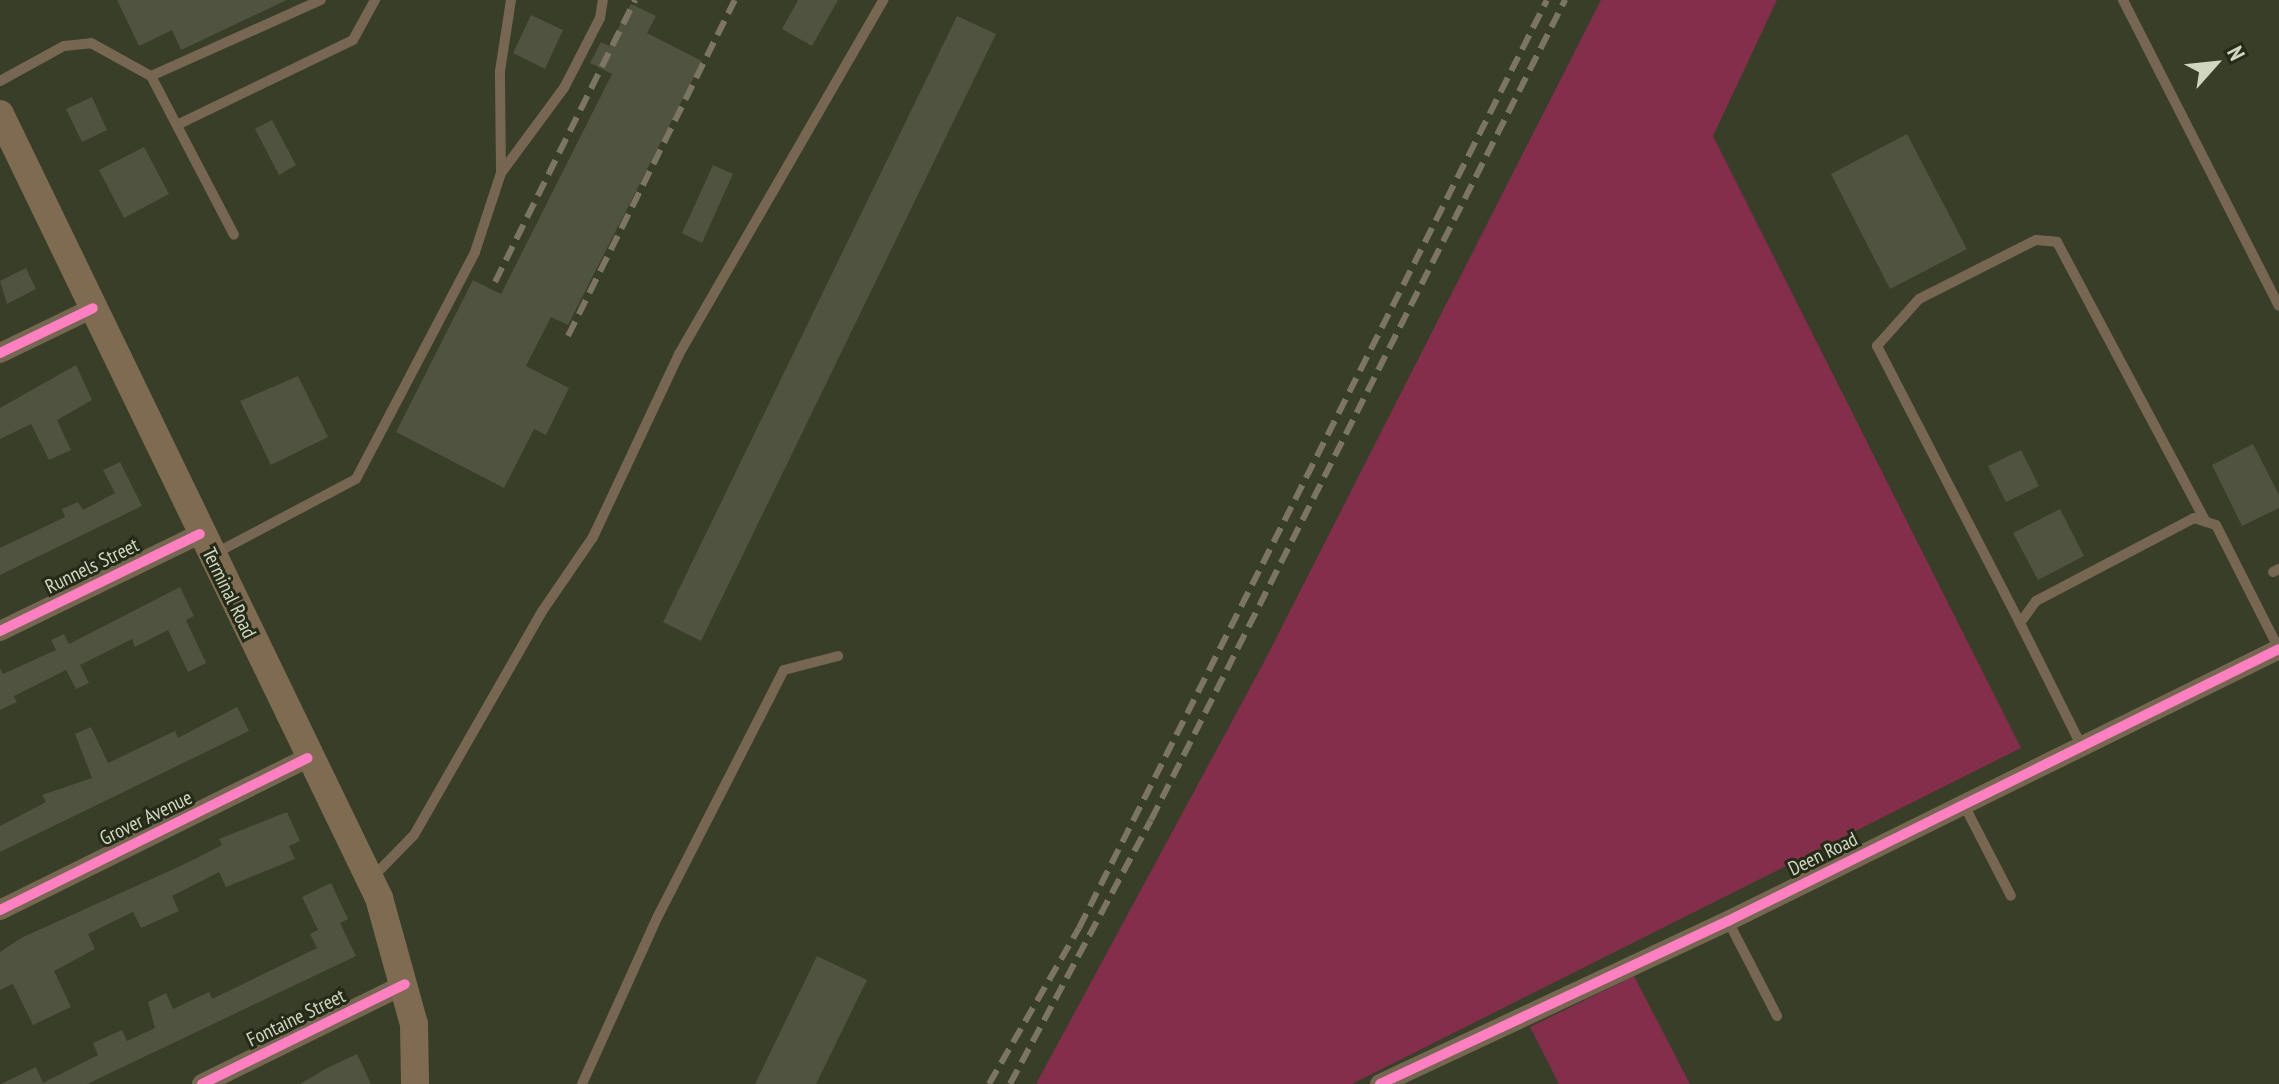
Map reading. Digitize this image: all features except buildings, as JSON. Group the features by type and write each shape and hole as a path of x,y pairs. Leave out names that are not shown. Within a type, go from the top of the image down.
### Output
{"main road":[{"name":"Terminal Road","path":"0,114 308,758 370,880 405,984 414,1024 415,1084"}],"street":[{"path":"0,353 93,308"},
{"name":"Runnels Street","path":"0,631 206,544"},
{"name":"Deen Road","path":"1380,1084 1728,921 2279,649"},
{"name":"Grover Avenue","path":"0,910 308,758"},
{"name":"Fontaine Street","path":"202,1084 405,984"}],"lane":[{"path":"151,76 321,0"},
{"path":"177,125 353,40 375,0"},
{"path":"501,173 500,71 511,0"},
{"path":"206,544 314,505 356,479 475,252 501,173 564,88 600,18 603,0"},
{"path":"370,880 414,835 543,610 593,537 679,354 883,0"},
{"path":"2123,0 2279,306"},
{"path":"0,81 64,46 91,43 151,76 234,235"},
{"path":"2082,747 1877,346 1919,299 2036,240 2057,242 2206,522"},
{"path":"2020,623 2036,601 2194,518 2216,525 2279,649"},
{"path":"582,1084 658,916 784,670 838,656"},
{"path":"1964,805 2011,896"},
{"path":"1728,921 1777,1016"}],"shaded area":[{"path":"1601,0 1777,0 1713,136 2021,748 1352,1084 1036,1084 1264,662"},
{"path":"1634,976 1690,1084 1559,1084 1530,1027"}],"railway":[{"path":"495,282 635,0"},
{"path":"568,336 735,0"},
{"path":"989,1084 1079,928 1547,0"},
{"path":"1010,1084 1151,820 1565,0"}],"cycle path":[{"path":"0,353 93,308"},
{"path":"0,631 200,534"},
{"path":"1380,1084 1728,921 2279,649"},
{"path":"0,910 308,758"},
{"path":"202,1084 405,984"}]}
